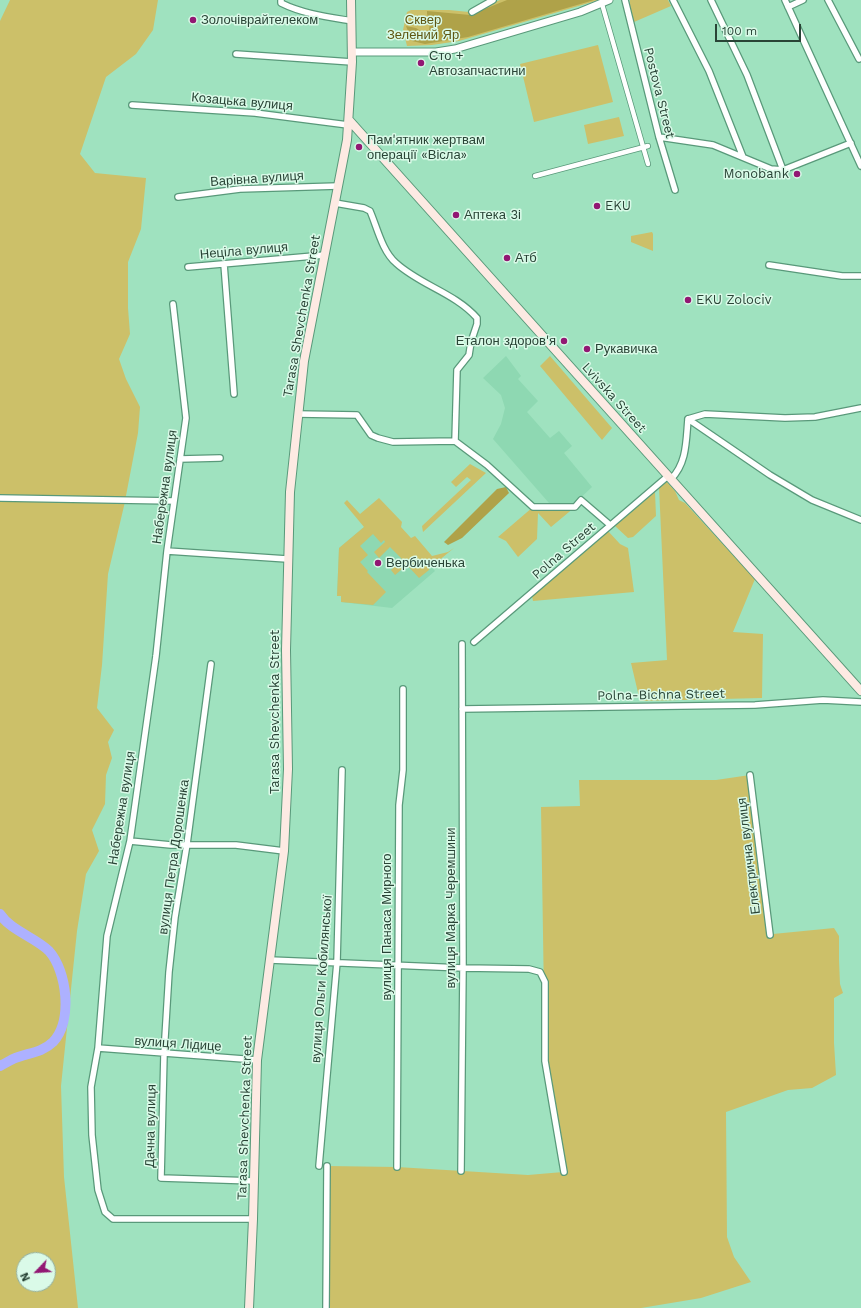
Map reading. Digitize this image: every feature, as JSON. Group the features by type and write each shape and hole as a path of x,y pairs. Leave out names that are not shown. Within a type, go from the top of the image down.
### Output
{"main road":[{"name":"Tarasa Shevchenka Street","path":"249,1308 257,1060 284,851 288,769 286,650 287,559 290,492 304,361 335,203 348,123 352,62 351,0"},
{"name":"Lvivska Street","path":"348,123 861,691"}],"street":[{"path":"281,0 281,3 292,8 316,15 352,21"},
{"path":"472,12 493,0"},
{"path":"352,52 436,52 455,49 602,4 609,0"},
{"name":"Postova Street","path":"624,0 659,137 675,190"},
{"path":"673,0 709,71 743,158"},
{"path":"711,0 747,75 783,170"},
{"path":"784,0 861,166"},
{"path":"788,7 803,0"},
{"path":"828,0 859,59"},
{"path":"602,4 645,147 648,164"},
{"path":"236,54 352,62"},
{"name":"Козацька вулиця","path":"132,104 255,113 348,123"},
{"path":"659,137 713,145 771,169 783,170 851,142"},
{"path":"535,176 645,147"},
{"name":"Варівна вулиця","path":"178,197 240,189 338,186"},
{"path":"335,203 370,211 387,251 395,263 453,298 471,311 477,318 477,324 471,342 470,355 457,370 455,441"},
{"name":"Неціла вулиця","path":"188,267 325,255"},
{"path":"224,264 234,394"},
{"path":"769,265 842,276 861,276"},
{"name":"Набережна вулиця","path":"173,304 186,418 167,551 156,656 130,841 107,936 98,1048 91,1087 92,1135 98,1190 105,1212 113,1219 253,1219"},
{"path":"688,419 705,414 815,417 861,408"},
{"path":"298,414 357,415 371,435 387,441 455,441 487,465 533,507 575,507 581,500 610,524"},
{"path":"688,419 770,475 800,493 812,500 861,520"},
{"name":"Polna Street","path":"474,642 610,524 669,477 678,472 684,459 688,419"},
{"path":"180,459 220,458"},
{"path":"0,498 174,501"},
{"path":"167,551 287,559"},
{"name":"вулиця Марка Черемшини","path":"461,1171 463,968 462,644"},
{"name":"вулиця Петра Дорошенка","path":"164,1054 174,933 211,664"},
{"name":"вулиця Панаса Мирного","path":"397,1167 399,805 403,770 403,689"},
{"name":"Polna-Bichna Street","path":"462,709 747,705 822,700 861,702"},
{"name":"вулиця Ольги Кобилянської","path":"319,1166 337,962 342,770"},
{"name":"Електрична вулиця","path":"750,775 770,935"},
{"path":"130,841 171,845 236,845 284,851"},
{"path":"270,960 463,968 529,969 540,972 545,982 545,1061 564,1172"},
{"name":"вулиця Лідице","path":"98,1048 257,1060"},
{"name":"Дачна вулиця","path":"164,1054 161,1178 254,1181"},
{"path":"326,1166 326,1308"}],"shaded area":[{"name":"Сквер Зелений Яр","path":"507,0 594,0 468,37 425,44 412,41 406,26 416,28 422,32 429,30 430,22 427,11 470,15"},
{"path":"506,356 521,376 518,379 538,401 527,412 550,438 559,431 572,446 564,453 592,487 573,505 549,503 493,439 501,424 505,408 501,395 483,378"},
{"path":"506,487 509,493 462,538 448,545 444,542 497,489"},
{"path":"364,527 428,563 435,571 392,608 341,602 341,596 337,596 339,548"}],"green space":[{"path":"10,0 158,0 153,30 136,54 106,77 80,154 95,173 146,178 141,229 128,262 128,308 130,334 119,359 126,379 140,407 138,433 124,506 108,574 102,665 97,708 114,730 108,742 112,758 106,775 105,804 92,830 99,851 86,874 77,931 61,1086 64,1177 78,1308 0,1308 0,21"},
{"name":"Сквер Зелений Яр","path":"500,0 599,0 459,41 432,45 407,46 403,30 407,12 411,10 449,10 469,12"},
{"path":"630,0 668,0 671,6 634,22 629,7"},
{"path":"598,45 613,102 534,122 520,64"},
{"path":"619,117 624,136 588,144 584,125"},
{"path":"652,232 653,251 631,242 631,236"},
{"path":"550,356 612,428 602,440 540,366"},
{"path":"470,464 486,473 423,532 422,526 471,480 467,477 456,487 451,482"},
{"path":"666,481 675,491 679,500 685,503 755,579 733,632 763,634 762,698 640,701 631,663 667,660 659,487"},
{"path":"655,492 656,516 633,537 628,538 615,526"},
{"path":"379,498 402,522 401,527 411,538 415,536 432,556 448,552 454,548 431,567 430,565 429,570 419,578 407,565 395,575 391,570 402,559 390,547 379,558 374,552 385,542 384,540 381,543 373,534 360,546 368,555 360,562 368,571 367,572 386,592 373,605 341,602 341,596 337,596 339,548 364,527 344,503 347,500 360,514"},
{"path":"533,507 575,507 551,527 538,513 537,539 518,557 506,541 498,537"},
{"path":"608,531 620,544 628,548 634,592 533,601 532,596"},
{"path":"750,775 773,934 834,928 839,936 840,984 843,993 834,998 836,1075 812,1088 788,1090 726,1112 727,1237 734,1257 751,1282 701,1298 641,1308 326,1308 327,1166 397,1167 528,1175 563,1172 545,1061 541,807 580,806 579,780 716,780"}],"waterway":[{"path":"0,914 10,925 49,951 60,971 65,996 63,1022 59,1033 53,1042 49,1046 13,1059 0,1066"}],"place":[{"name":"Золочіврайтелеком","path":"193,20"},
{"name":"Сто + Автозапчастини","path":"421,63"},
{"name":"Пам'ятник жертвам операції «Вісла»","path":"359,147"},
{"name":"Monobank","path":"797,174"},
{"name":"EKU","path":"597,206"},
{"name":"Аптека 3і","path":"456,215"},
{"name":"Атб","path":"507,258"},
{"name":"EKU Zolociv","path":"688,300"},
{"name":"Еталон здоров'я","path":"564,341"},
{"name":"Рукавичка","path":"587,349"},
{"name":"Вербиченька","path":"378,563"}]}
